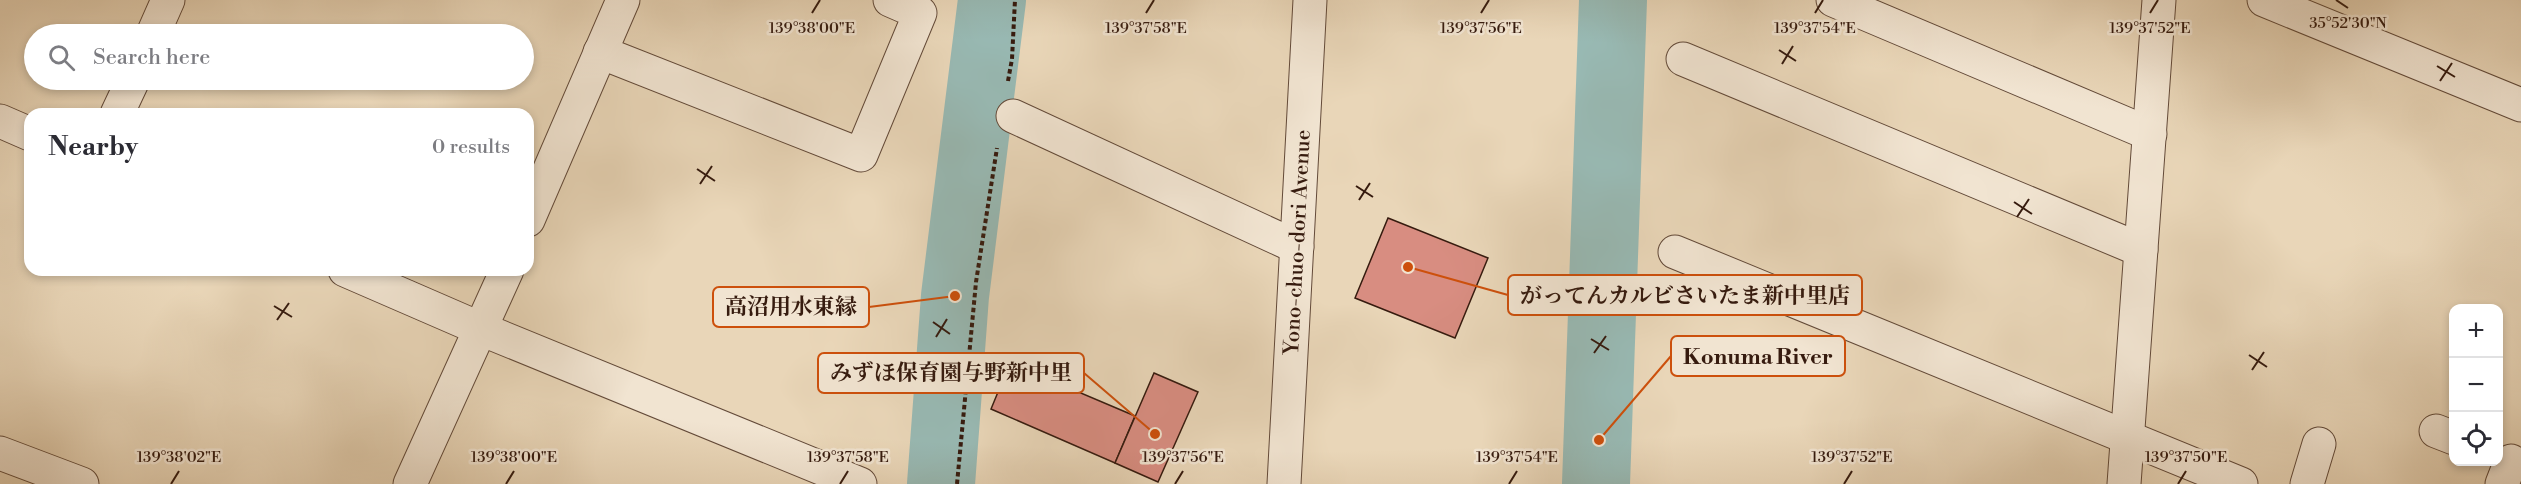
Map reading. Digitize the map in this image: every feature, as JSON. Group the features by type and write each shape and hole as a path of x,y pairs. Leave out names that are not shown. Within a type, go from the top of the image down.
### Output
{"street":[{"path":"157,24 168,0"},
{"path":"534,206 623,0"},
{"path":"600,52 861,155 920,13 890,0"},
{"name":"Yono-chuo-dori Avenue","path":"1284,484 1310,0"},
{"path":"1833,0 2150,134"},
{"path":"2124,484 2159,0"},
{"path":"2264,0 2521,105"},
{"path":"1683,58 2141,250"},
{"path":"120,108 128,90"},
{"path":"1010,103 1297,247"},
{"path":"0,121 24,131"},
{"path":"1675,252 2241,484"},
{"path":"359,276 481,329 860,484"},
{"path":"410,484 504,276"},
{"path":"2307,484 2319,444"},
{"path":"0,453 82,484"}],"path":[{"path":"1010,103 1015,0"},
{"path":"957,484 976,282 997,145"}],"building":[{"path":"1388,218 1488,258 1455,338 1355,298"},
{"path":"1010,363 1135,416 1115,463 991,409"},
{"path":"1154,373 1198,392 1158,482 1115,463"}],"waterway":[{"path":"941,484 955,296 992,0"},
{"path":"1596,484 1613,0"}],"place":[{"name":"がってんカルビさいたま新中里店","path":"1408,267"},
{"name":"高沼用水東縁","path":"955,296"},
{"name":"みずほ保育園与野新中里","path":"1155,434"},
{"name":"Konuma River","path":"1599,440"}]}
